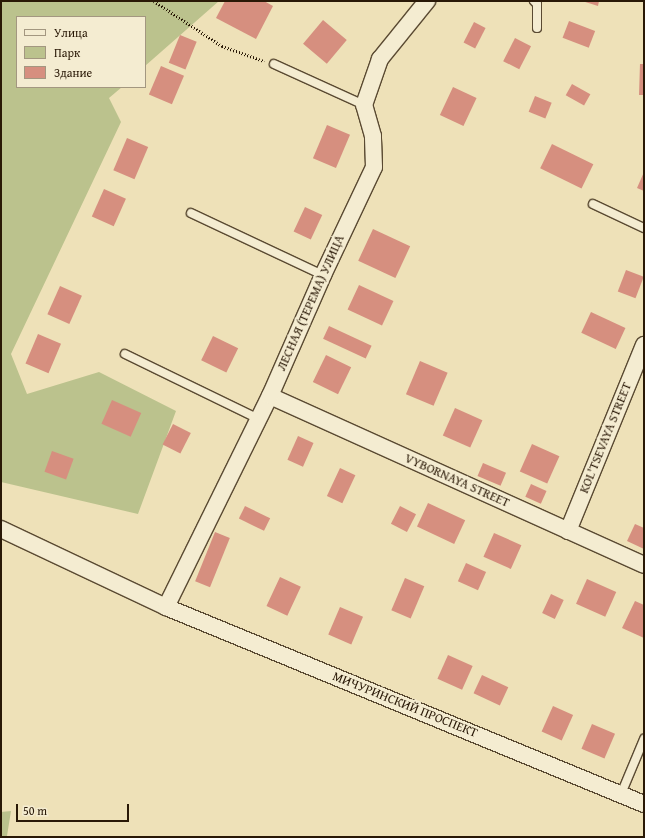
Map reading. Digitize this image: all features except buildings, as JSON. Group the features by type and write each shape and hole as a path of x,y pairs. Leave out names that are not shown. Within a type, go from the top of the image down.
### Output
{"street":[{"path":"364,105 380,59 427,1"},
{"name":"ЛЕСНАЯ (ТЕРЕМА) УЛИЦА","path":"166,607 270,396 322,274 374,167 373,136 364,105"},
{"name":"KOL'TSEVAYA STREET","path":"568,531 644,345"},
{"name":"VYBORNAYA STREET","path":"270,396 644,566"},
{"name":"МИЧУРИНСКИЙ ПРОСПЕКТ","path":"1,529 166,607 644,804"}],"lane":[{"path":"534,1 537,4 537,28"},
{"path":"274,64 364,105"},
{"path":"593,204 644,228"},
{"path":"191,213 322,274"},
{"path":"125,354 259,419"},
{"path":"621,794 644,739"}],"path":[{"path":"154,1 222,46 274,64"}],"green space":[{"path":"1,1 219,1 146,65 146,16 16,16 16,88 121,88 109,98 121,122 11,354 27,394 99,372 176,411 138,514 1,482"},
{"path":"11,811 7,836 9,837 1,837 1,812"}]}
